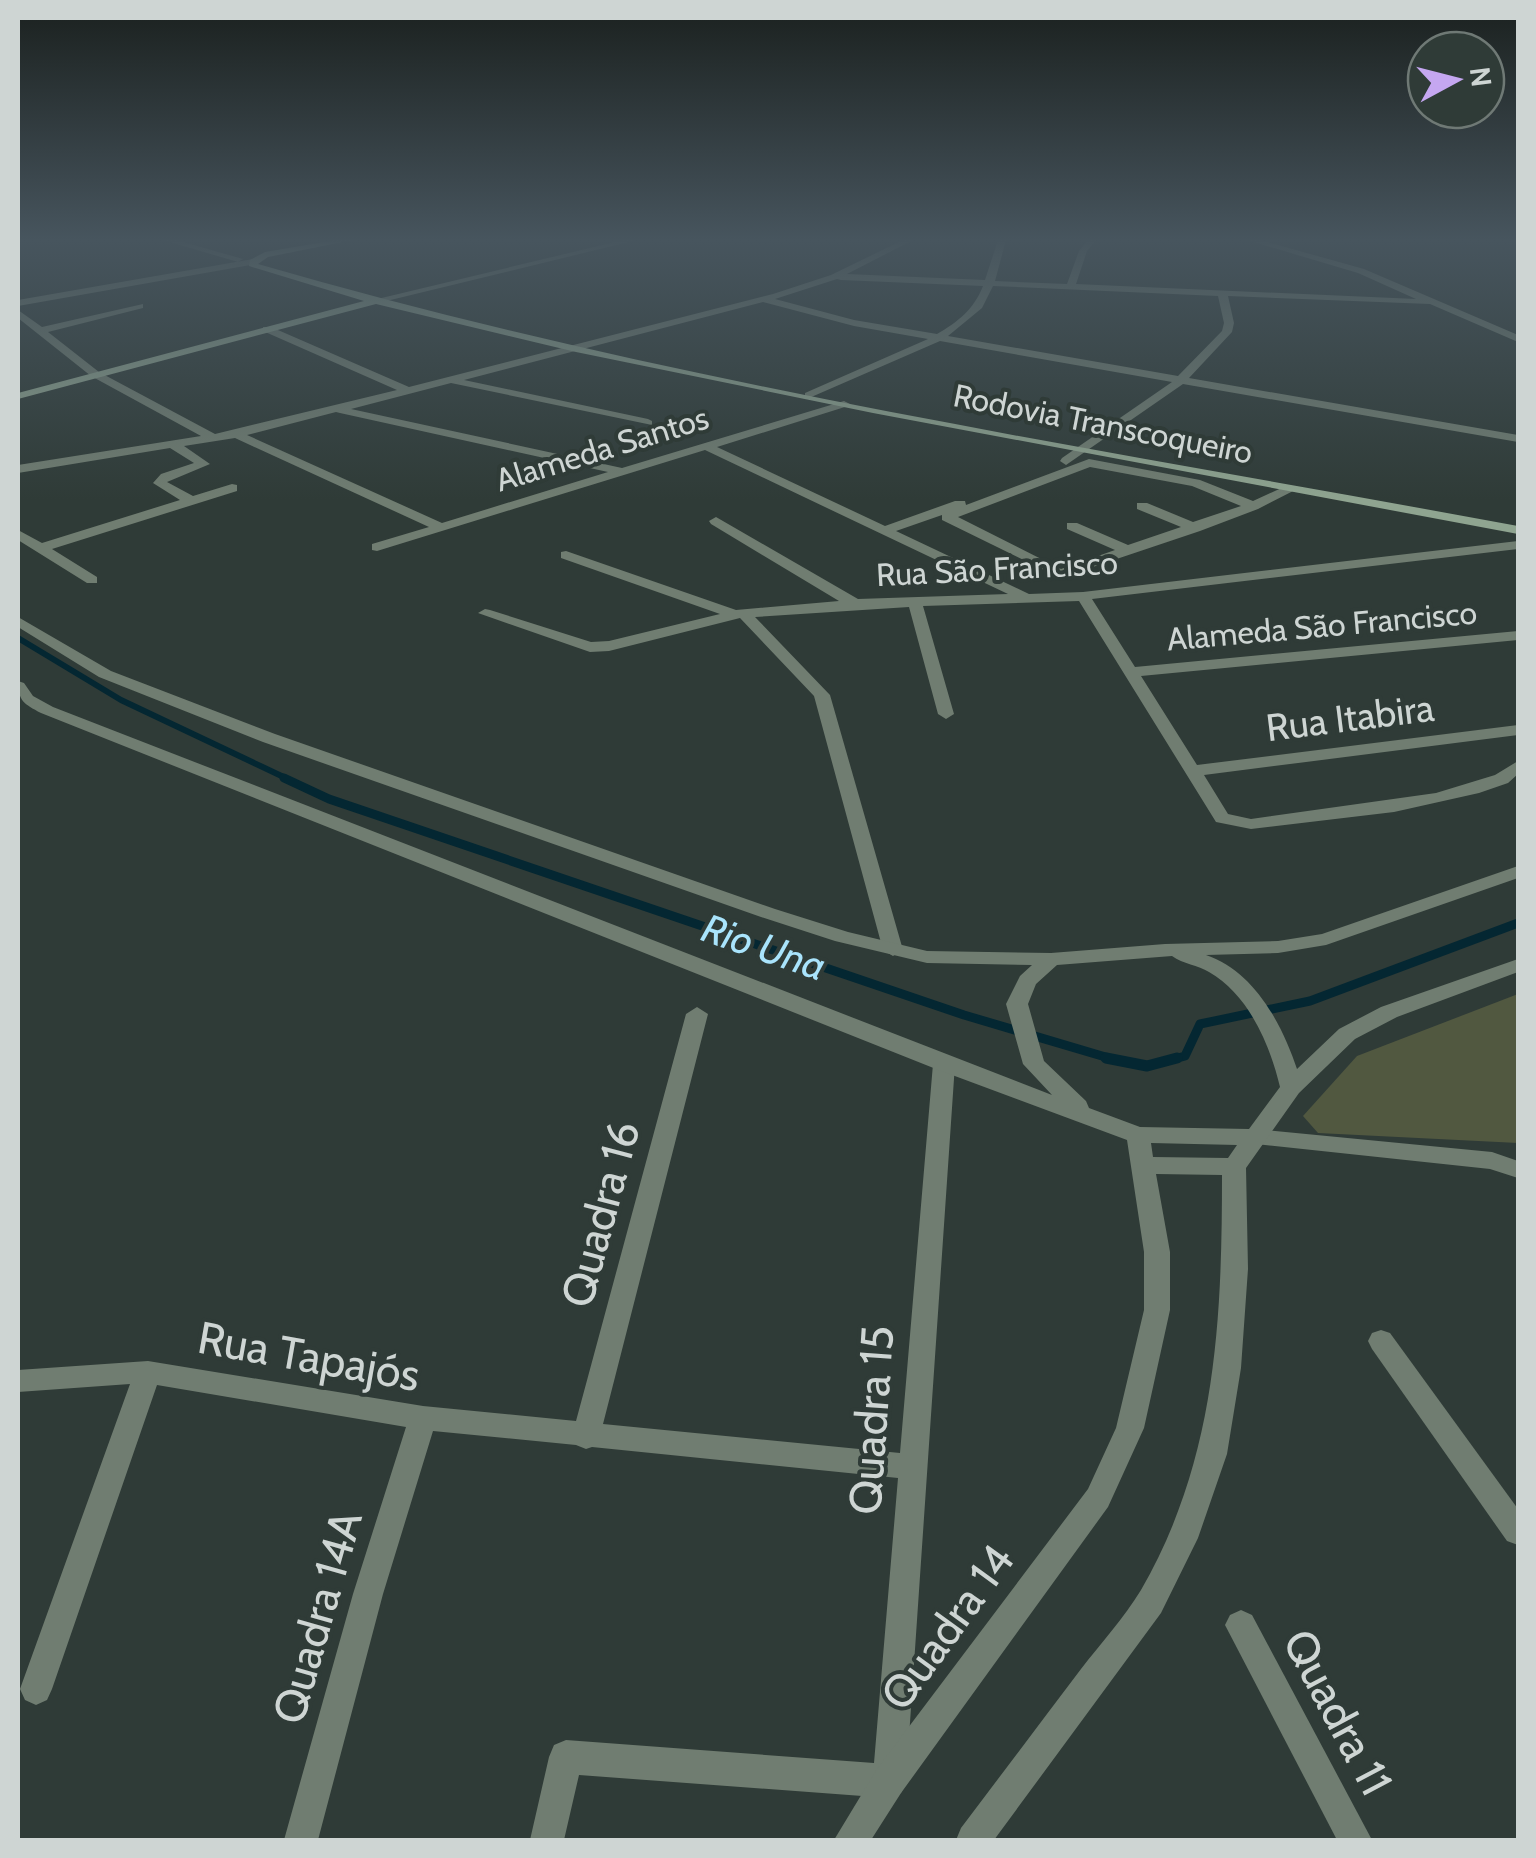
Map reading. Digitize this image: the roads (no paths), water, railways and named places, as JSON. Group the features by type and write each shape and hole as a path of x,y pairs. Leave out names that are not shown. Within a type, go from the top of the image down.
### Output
{"main road":[{"path":"18,396 276,327"},
{"name":"Rodovia Transcoqueiro","path":"482,327 844,404 1518,530"}],"street":[{"path":"33,327 95,374 214,438"},
{"path":"39,332 60,327"},
{"path":"18,470 236,434 662,327"},
{"path":"875,327 1518,439"},
{"path":"809,396 956,327"},
{"path":"885,530 1062,464 1179,382 1227,332 1227,327"},
{"path":"1488,327 1518,339"},
{"path":"267,329 408,390"},
{"path":"449,380 648,423"},
{"name":"Alameda Santos","path":"377,547 844,404"},
{"path":"333,409 623,471"},
{"path":"236,434 442,528"},
{"path":"704,445 1025,597"},
{"path":"175,446 204,464 164,477 159,483 192,500"},
{"path":"1254,506 1195,483 1089,463 948,517 1060,574 1195,528 1254,506 1292,488"},
{"path":"41,548 232,488"},
{"path":"1142,506 1195,528"},
{"path":"716,521 856,604"},
{"path":"1072,526 1130,552"},
{"path":"18,534 92,580"},
{"name":"Rua São Francisco","path":"484,613 590,646 626,643 738,613 856,604 1083,596 1514,549"},
{"path":"566,555 738,613 822,695 893,950"},
{"path":"1083,596 1190,771 1215,809 1229,822 1251,824 1450,796 1489,786 1516,770"},
{"path":"914,602 946,714"},
{"path":"18,622 104,674 269,738 768,913 893,950 927,956 1050,959 1278,947 1326,939 1518,872"},
{"name":"Alameda São Francisco","path":"1130,672 1518,635"},
{"path":"19,690 47,710 944,1064 1138,1135 1254,1137 1492,1161 1518,1170"},
{"name":"Rua Itabira","path":"1190,771 1518,730"},
{"path":"1165,950 1210,963 1234,980 1276,1038 1291,1088"},
{"path":"1050,959 1027,980 1017,1004 1034,1064 1087,1115"},
{"path":"973,1840 1150,1602 1183,1538 1213,1454 1228,1368 1236,1269 1234,1167 1291,1088 1348,1034 1388,1012 1518,965"},
{"name":"Quadra 16","path":"586,1437 697,1014"},
{"name":"Quadra 15","path":"889,1781 944,1064"},
{"name":"Quadra 14","path":"851,1840 889,1781 1098,1498 1130,1428 1157,1310 1157,1252 1138,1135"},
{"path":"1143,1165 1234,1167"},
{"path":"1381,1341 1518,1532"},
{"path":"36,1689 148,1372"},
{"name":"Rua Tapajós","path":"18,1380 148,1372 423,1418 913,1468"},
{"name":"Quadra 14A","path":"301,1840 368,1594 423,1418"},
{"name":"Quadra 11","path":"1241,1624 1355,1840"},
{"path":"547,1840 566,1758 889,1781"}],"waterway":[{"name":"Rio Una","path":"18,638 121,700 290,780"},
{"name":"Rio Una","path":"284,778 329,799 964,1015 1114,1060"},
{"name":"Rio Una","path":"1167,1061 1185,1056 1200,1024 1310,1001 1518,923"},
{"name":"Rio Una","path":"1106,1058 1114,1060"},
{"name":"Rio Una","path":"1114,1060 1147,1066 1177,1058"},
{"name":"Rio Una","path":"1114,1060 1119,1061"}]}
